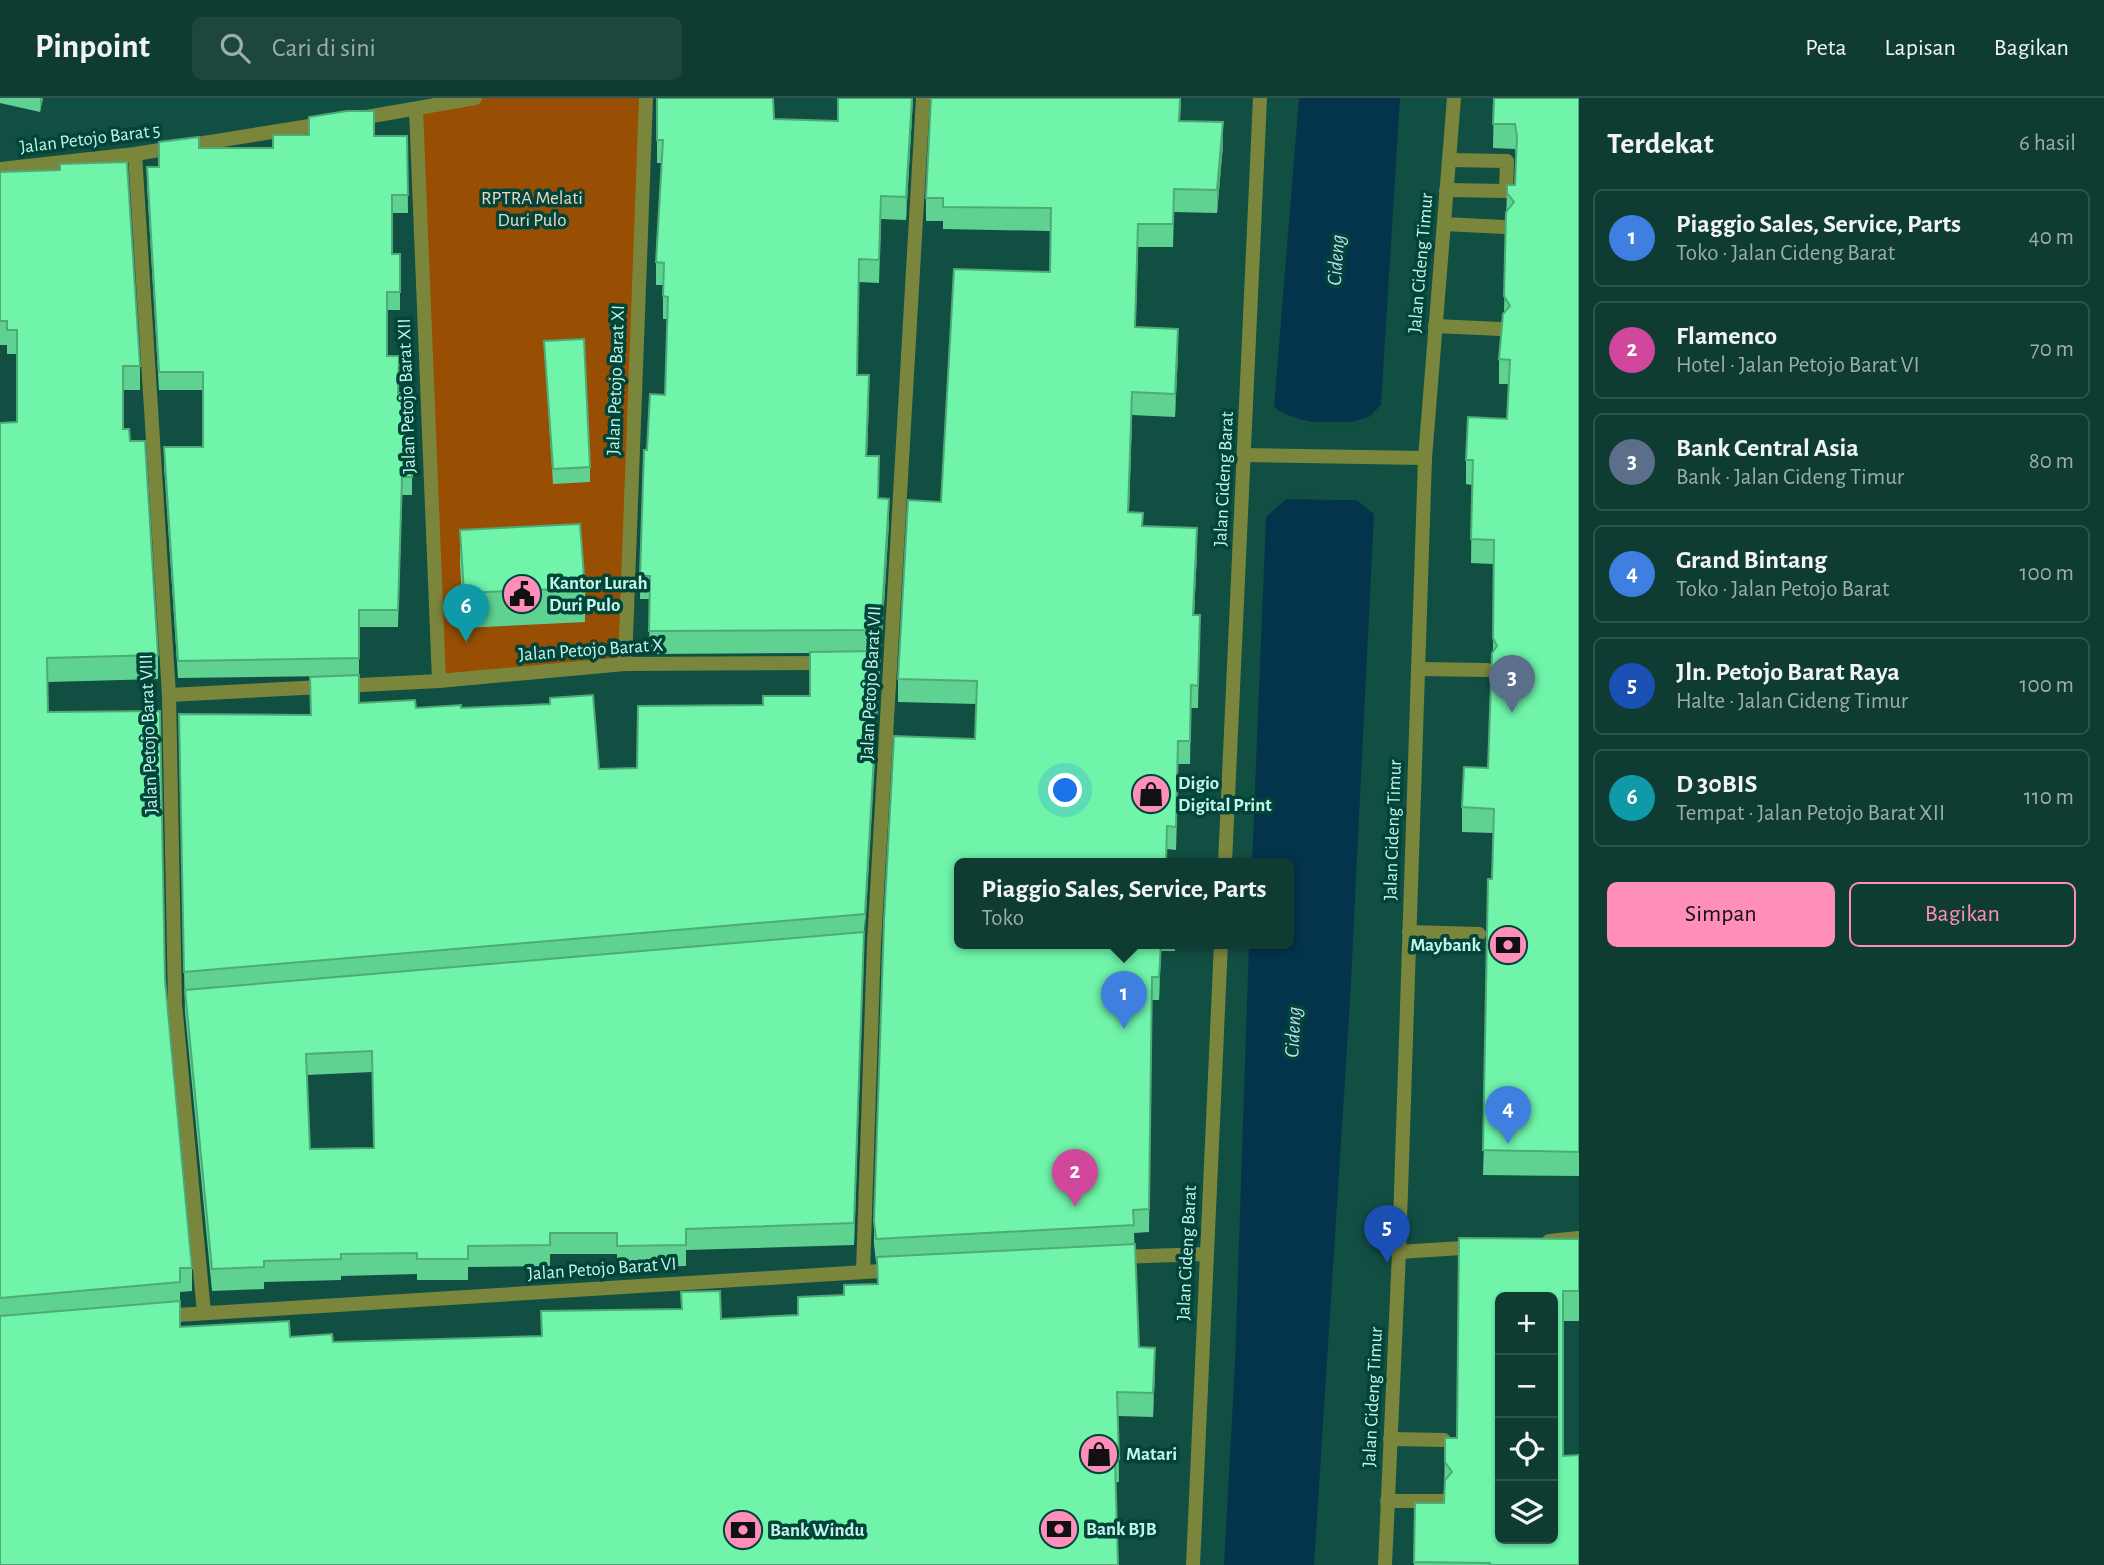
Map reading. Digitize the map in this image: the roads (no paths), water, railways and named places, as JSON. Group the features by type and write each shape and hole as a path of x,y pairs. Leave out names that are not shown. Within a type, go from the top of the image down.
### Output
{"street":[{"name":"Jalan Petojo Barat 5","path":"0,169 135,154 475,98"},
{"name":"Jalan Petojo Barat XI","path":"625,664 646,98"},
{"name":"Jalan Petojo Barat VII","path":"863,1272 867,944 923,98"},
{"name":"Jalan Cideng Barat","path":"1225,858 1260,98"},
{"name":"Jalan Cideng Timur","path":"1385,1565 1399,1252 1424,458 1454,98"},
{"name":"Jalan Petojo Barat XII","path":"416,108 439,681"},
{"name":"Jalan Petojo Barat VIII","path":"135,154 169,695 182,1003 204,1313"},
{"path":"1446,190 1506,191 1507,161 1449,160"},
{"path":"1444,224 1504,227"},
{"path":"1435,326 1501,329"},
{"path":"1244,455 1424,458"},
{"name":"Jalan Petojo Barat X","path":"169,695 439,681 625,664 849,663"},
{"path":"1418,668 1487,670"},
{"path":"1409,932 1479,934"},
{"name":"Jalan Cideng Barat","path":"1192,1565 1221,949"},
{"path":"1538,1242 1579,1238"},
{"path":"1399,1252 1497,1245"},
{"path":"1106,1258 1206,1254"},
{"name":"Jalan Petojo Barat VI","path":"150,1318 917,1269"},
{"path":"1390,1439 1444,1440"},
{"path":"1387,1501 1442,1501"}],"water":[{"name":"Cideng","path":"1299,98 1400,98 1381,405 1369,417 1347,423 1306,421 1274,407"},
{"name":"Cideng","path":"1286,499 1357,500 1374,514 1350,1001 1314,1565 1224,1565 1235,1362 1249,949 1294,949 1294,858 1252,858 1266,517"}],"place":[{"name":"Kantor Lurah Duri Pulo","path":"522,594"},
{"name":"D 30BIS","path":"466,642"},
{"name":"Bank Central Asia","path":"1512,713"},
{"name":"Digio Digital Print","path":"1151,794"},
{"name":"Maybank","path":"1508,945"},
{"name":"Piaggio Sales, Service, Parts","path":"1124,1029"},
{"name":"Grand Bintang","path":"1508,1144"},
{"name":"Flamenco","path":"1075,1207"},
{"name":"Jln. Petojo Barat Raya","path":"1387,1263"},
{"name":"Matari","path":"1099,1454"},
{"name":"Bank BJB","path":"1059,1529"},
{"name":"Bank Windu","path":"743,1530"}],"park label":[{"name":"RPTRA Melati Duri Pulo","path":"532,209"}]}
